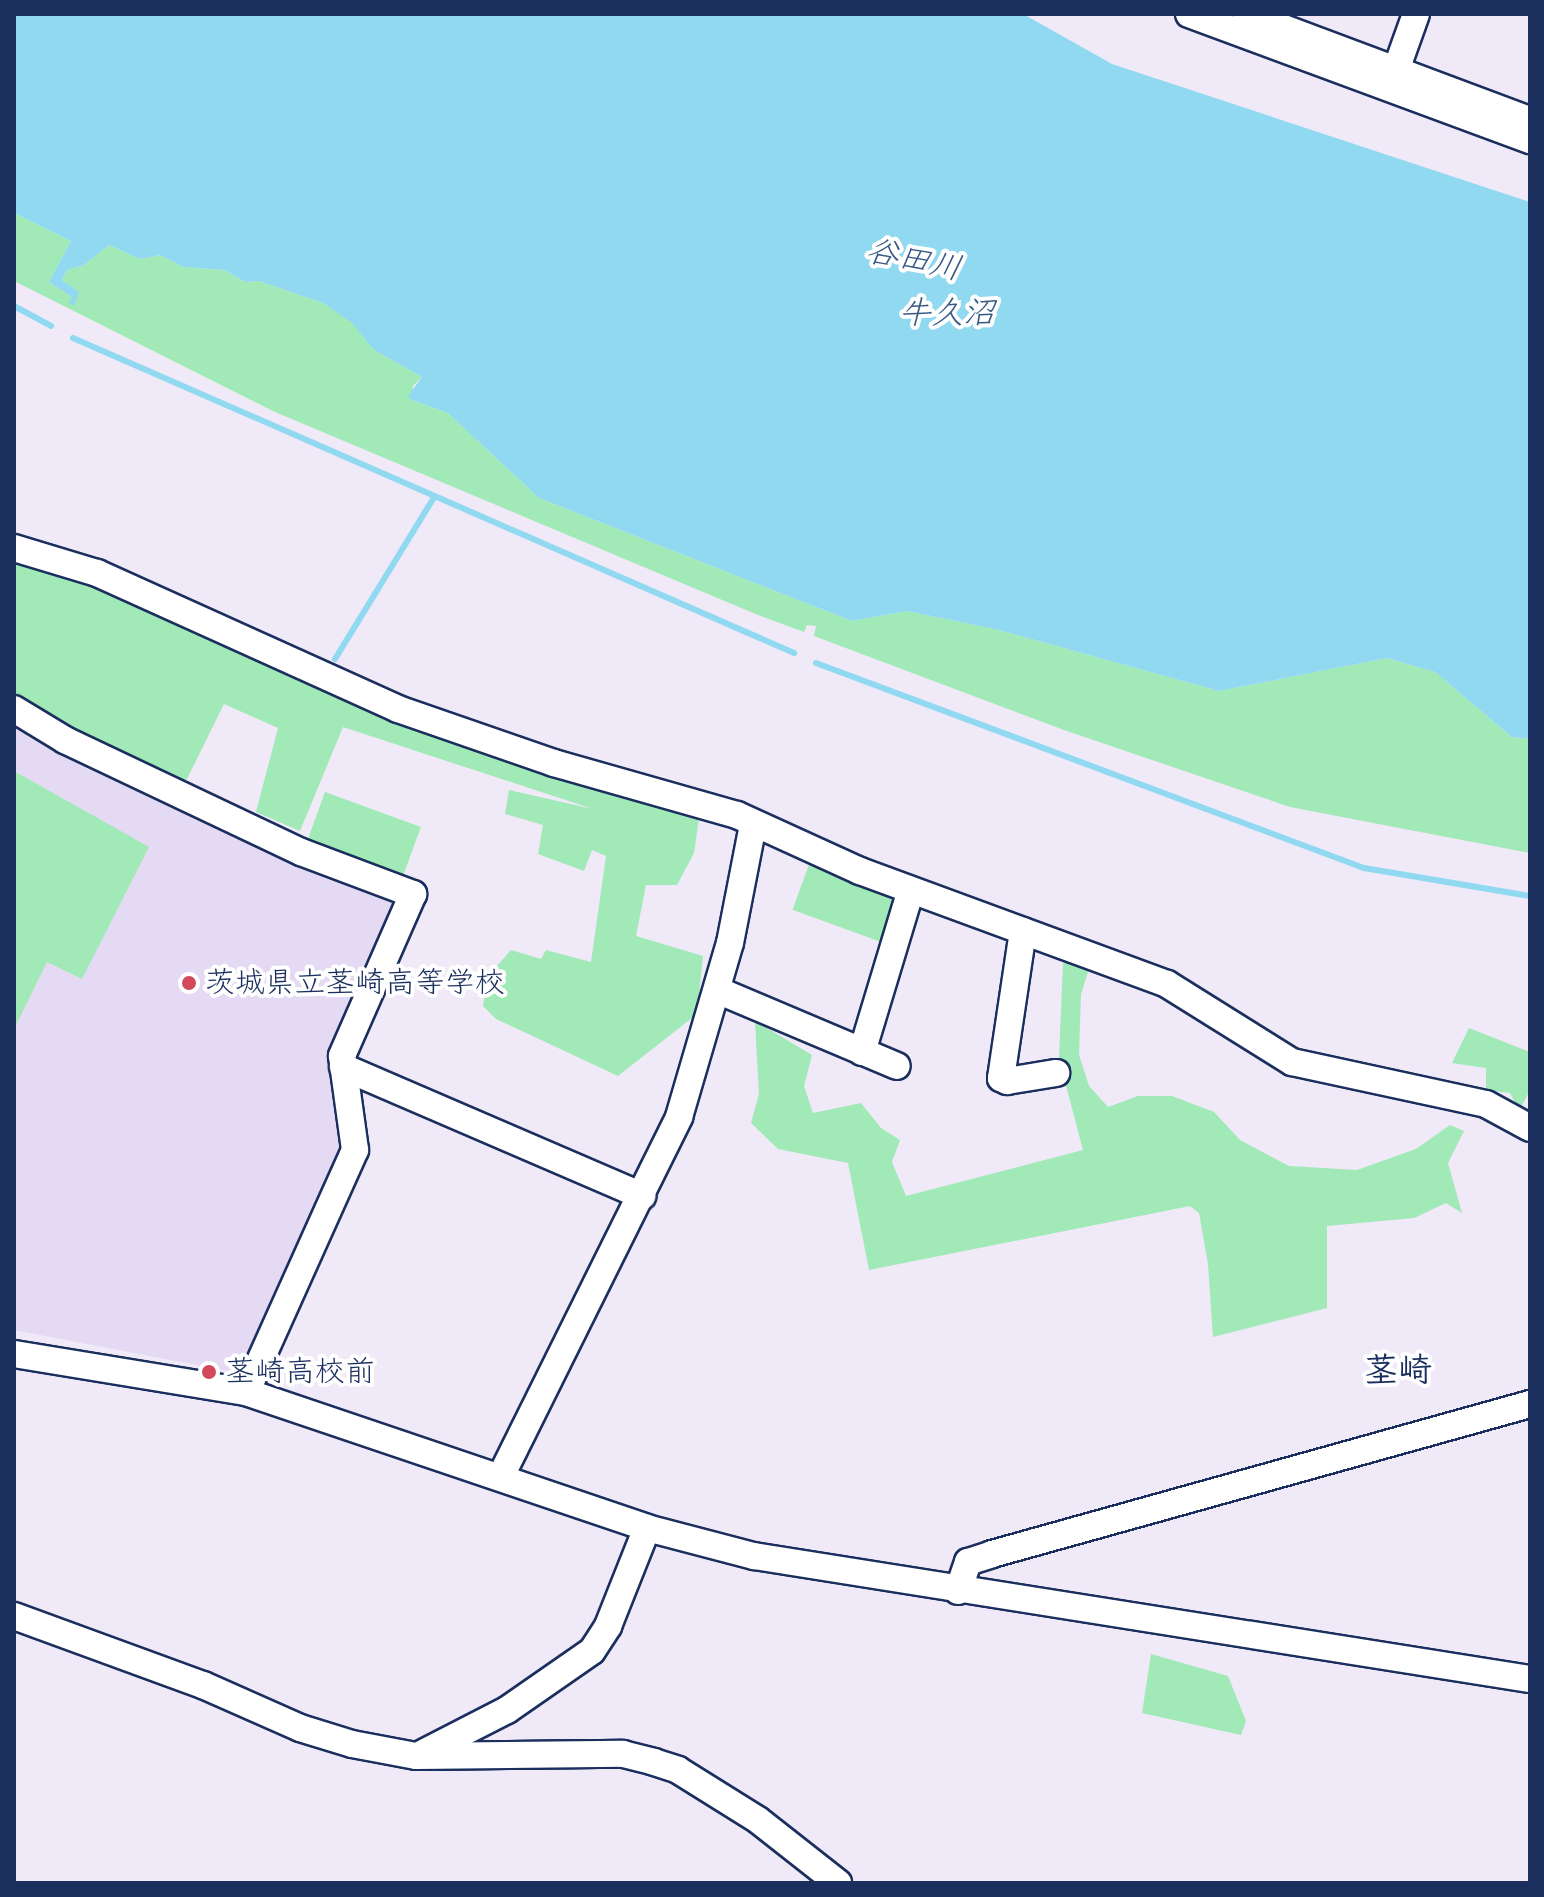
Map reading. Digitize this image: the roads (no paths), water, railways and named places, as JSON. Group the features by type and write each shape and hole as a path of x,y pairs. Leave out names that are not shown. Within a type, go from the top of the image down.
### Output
{"street":[{"path":"1189,14 1530,140"},
{"path":"1246,14 1530,120"},
{"path":"1396,70 1416,14"},
{"path":"14,548 97,573 398,709 554,763 737,815 753,825 911,890 1167,984 1292,1062 1486,1104 1530,1128"},
{"path":"14,709 65,740 301,852 413,894 342,1056 355,1150 246,1392"},
{"path":"501,1476 679,1117 717,990 753,825"},
{"path":"862,1052 911,890"},
{"path":"1023,931 1001,1078 1007,1081 1056,1073"},
{"path":"717,990 897,1066"},
{"path":"343,1067 642,1196"},
{"path":"14,1354 246,1392 647,1528 754,1556 958,1591 1530,1679"},
{"path":"958,1591 968,1562 992,1554 1530,1404"},
{"path":"416,1756 507,1710 592,1651 608,1626 647,1528"},
{"path":"14,1616 203,1685 300,1728 416,1756 623,1754 654,1762 678,1770 758,1820 838,1883"}],"water":[{"name":"牛久沼","path":"14,14 1023,14 1112,64 1530,202 1530,739 1512,737 1435,672 1387,658 1219,691 999,630 907,611 852,621 539,498 448,413 412,400 408,396 422,377 374,350 351,322 323,303 259,281 246,282 224,270 184,267 160,255 140,259 109,245 84,265 67,270 62,280 79,292 74,306 69,303 72,297 49,282 71,241 14,213"}],"waterway":[{"path":"14,306 51,326"},
{"path":"73,338 794,653"},
{"path":"335,659 435,496"},
{"path":"816,663 1364,868 1530,896"}],"place":[{"name":"茨城県立茎崎高等学校","path":"189,983"},
{"name":"茎崎高校前","path":"209,1372"}],"district":[{"name":"茎崎","path":"1398,1372"}],"water label":[{"name":"谷田川","path":"914,261"}]}
